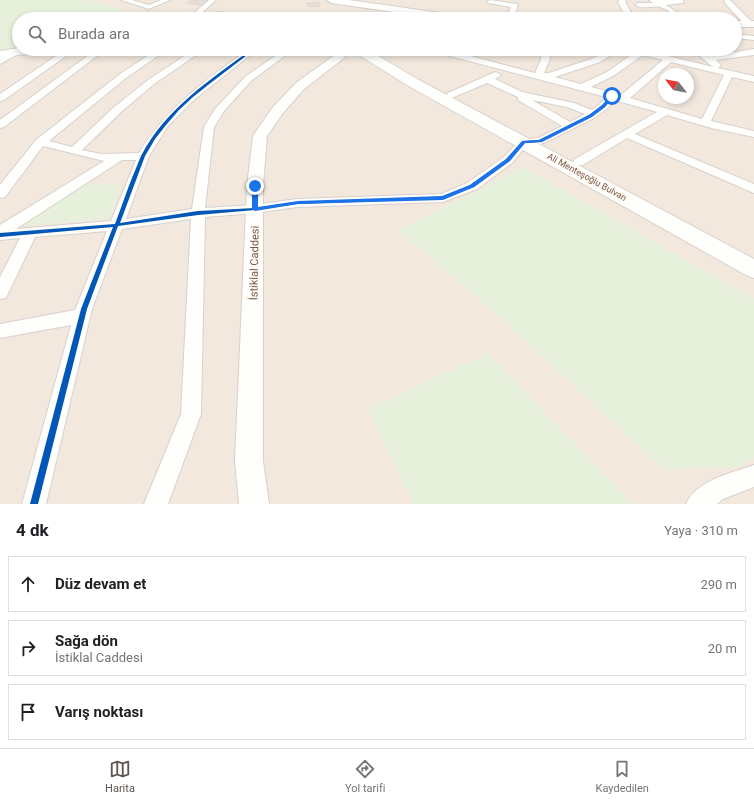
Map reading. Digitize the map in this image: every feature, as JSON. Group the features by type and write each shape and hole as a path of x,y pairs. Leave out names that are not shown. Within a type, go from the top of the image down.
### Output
{"main road":[{"name":"Ali Menteşoğlu Bulvarı","path":"357,56 532,142 579,162 754,257"},
{"name":"Ali Menteşoğlu Bulvarı","path":"378,56 451,95 754,269"}],"street":[{"path":"127,0 149,7 167,0"},
{"path":"199,12 213,0"},
{"path":"331,0 414,12"},
{"path":"623,0 621,2 627,12"},
{"path":"638,5 681,2 679,0"},
{"path":"727,0 727,2 736,12"},
{"path":"345,2 345,12"},
{"path":"490,2 515,5 512,12"},
{"path":"658,3 673,12"},
{"path":"742,17 752,26"},
{"path":"742,25 752,26"},
{"path":"742,27 752,26"},
{"path":"742,37 754,38"},
{"path":"0,54 12,52"},
{"path":"742,54 754,52"},
{"path":"0,61 12,54"},
{"path":"0,98 62,56"},
{"path":"0,125 92,56"},
{"path":"0,194 21,164 40,142 123,76 153,56"},
{"path":"74,151 117,110 151,82 190,56"},
{"path":"34,504 82,316 143,156 167,120 196,92 245,56"},
{"path":"156,504 191,414 198,213 208,127 220,109 248,79 280,56"},
{"name":"İstiklal Caddesi","path":"254,504 249,461 255,186 260,136 278,110 300,86 340,56"},
{"path":"461,56 617,97 705,123 754,134"},
{"path":"538,76 544,66 546,56"},
{"path":"538,76 550,76 597,60 604,56"},
{"path":"583,88 610,74 635,56"},
{"path":"657,56 754,79"},
{"path":"704,56 729,74"},
{"path":"708,59 728,56"},
{"path":"0,234 116,225 198,213 255,209 298,203 443,198 472,186 532,142 570,126 593,114 669,59"},
{"path":"451,95 511,69"},
{"path":"705,123 729,74"},
{"path":"487,79 519,94 570,105 593,114"},
{"path":"519,94 527,102 570,126"},
{"path":"654,108 658,104"},
{"path":"579,162 666,111"},
{"path":"627,134 754,189"},
{"path":"40,142 101,158 143,156"},
{"path":"0,234 119,157"},
{"path":"0,293 30,232"},
{"path":"0,331 82,316"},
{"path":"698,504 715,491 754,476"}],"shaded area":[{"path":"86,0 754,0 754,504 0,504 0,52 12,50 12,56 742,56 742,12 128,12"}],"green space":[{"path":"0,0 86,0 128,12 12,12 12,49 0,52"},
{"path":"523,167 754,299 754,456 741,467 663,469 495,313 398,230"},
{"path":"85,183 122,185 108,219 15,226"},
{"path":"488,353 633,504 413,504 368,409"}],"building":[{"path":"192,0 208,0 201,5 187,3"},
{"path":"318,2 320,6 308,7 307,3"}],"cycle path":[{"path":"34,504 84,309 143,156 153,139 165,124 192,96 245,56"},
{"path":"0,235 116,225 198,213 255,209 297,203 443,198 472,186 508,160 524,142 540,141 590,116 604,106 612,96"}],"route":[{"path":"255,186 255,209 298,203 443,198 472,186 508,160 524,142 540,141 590,116 604,106 612,96"}]}
